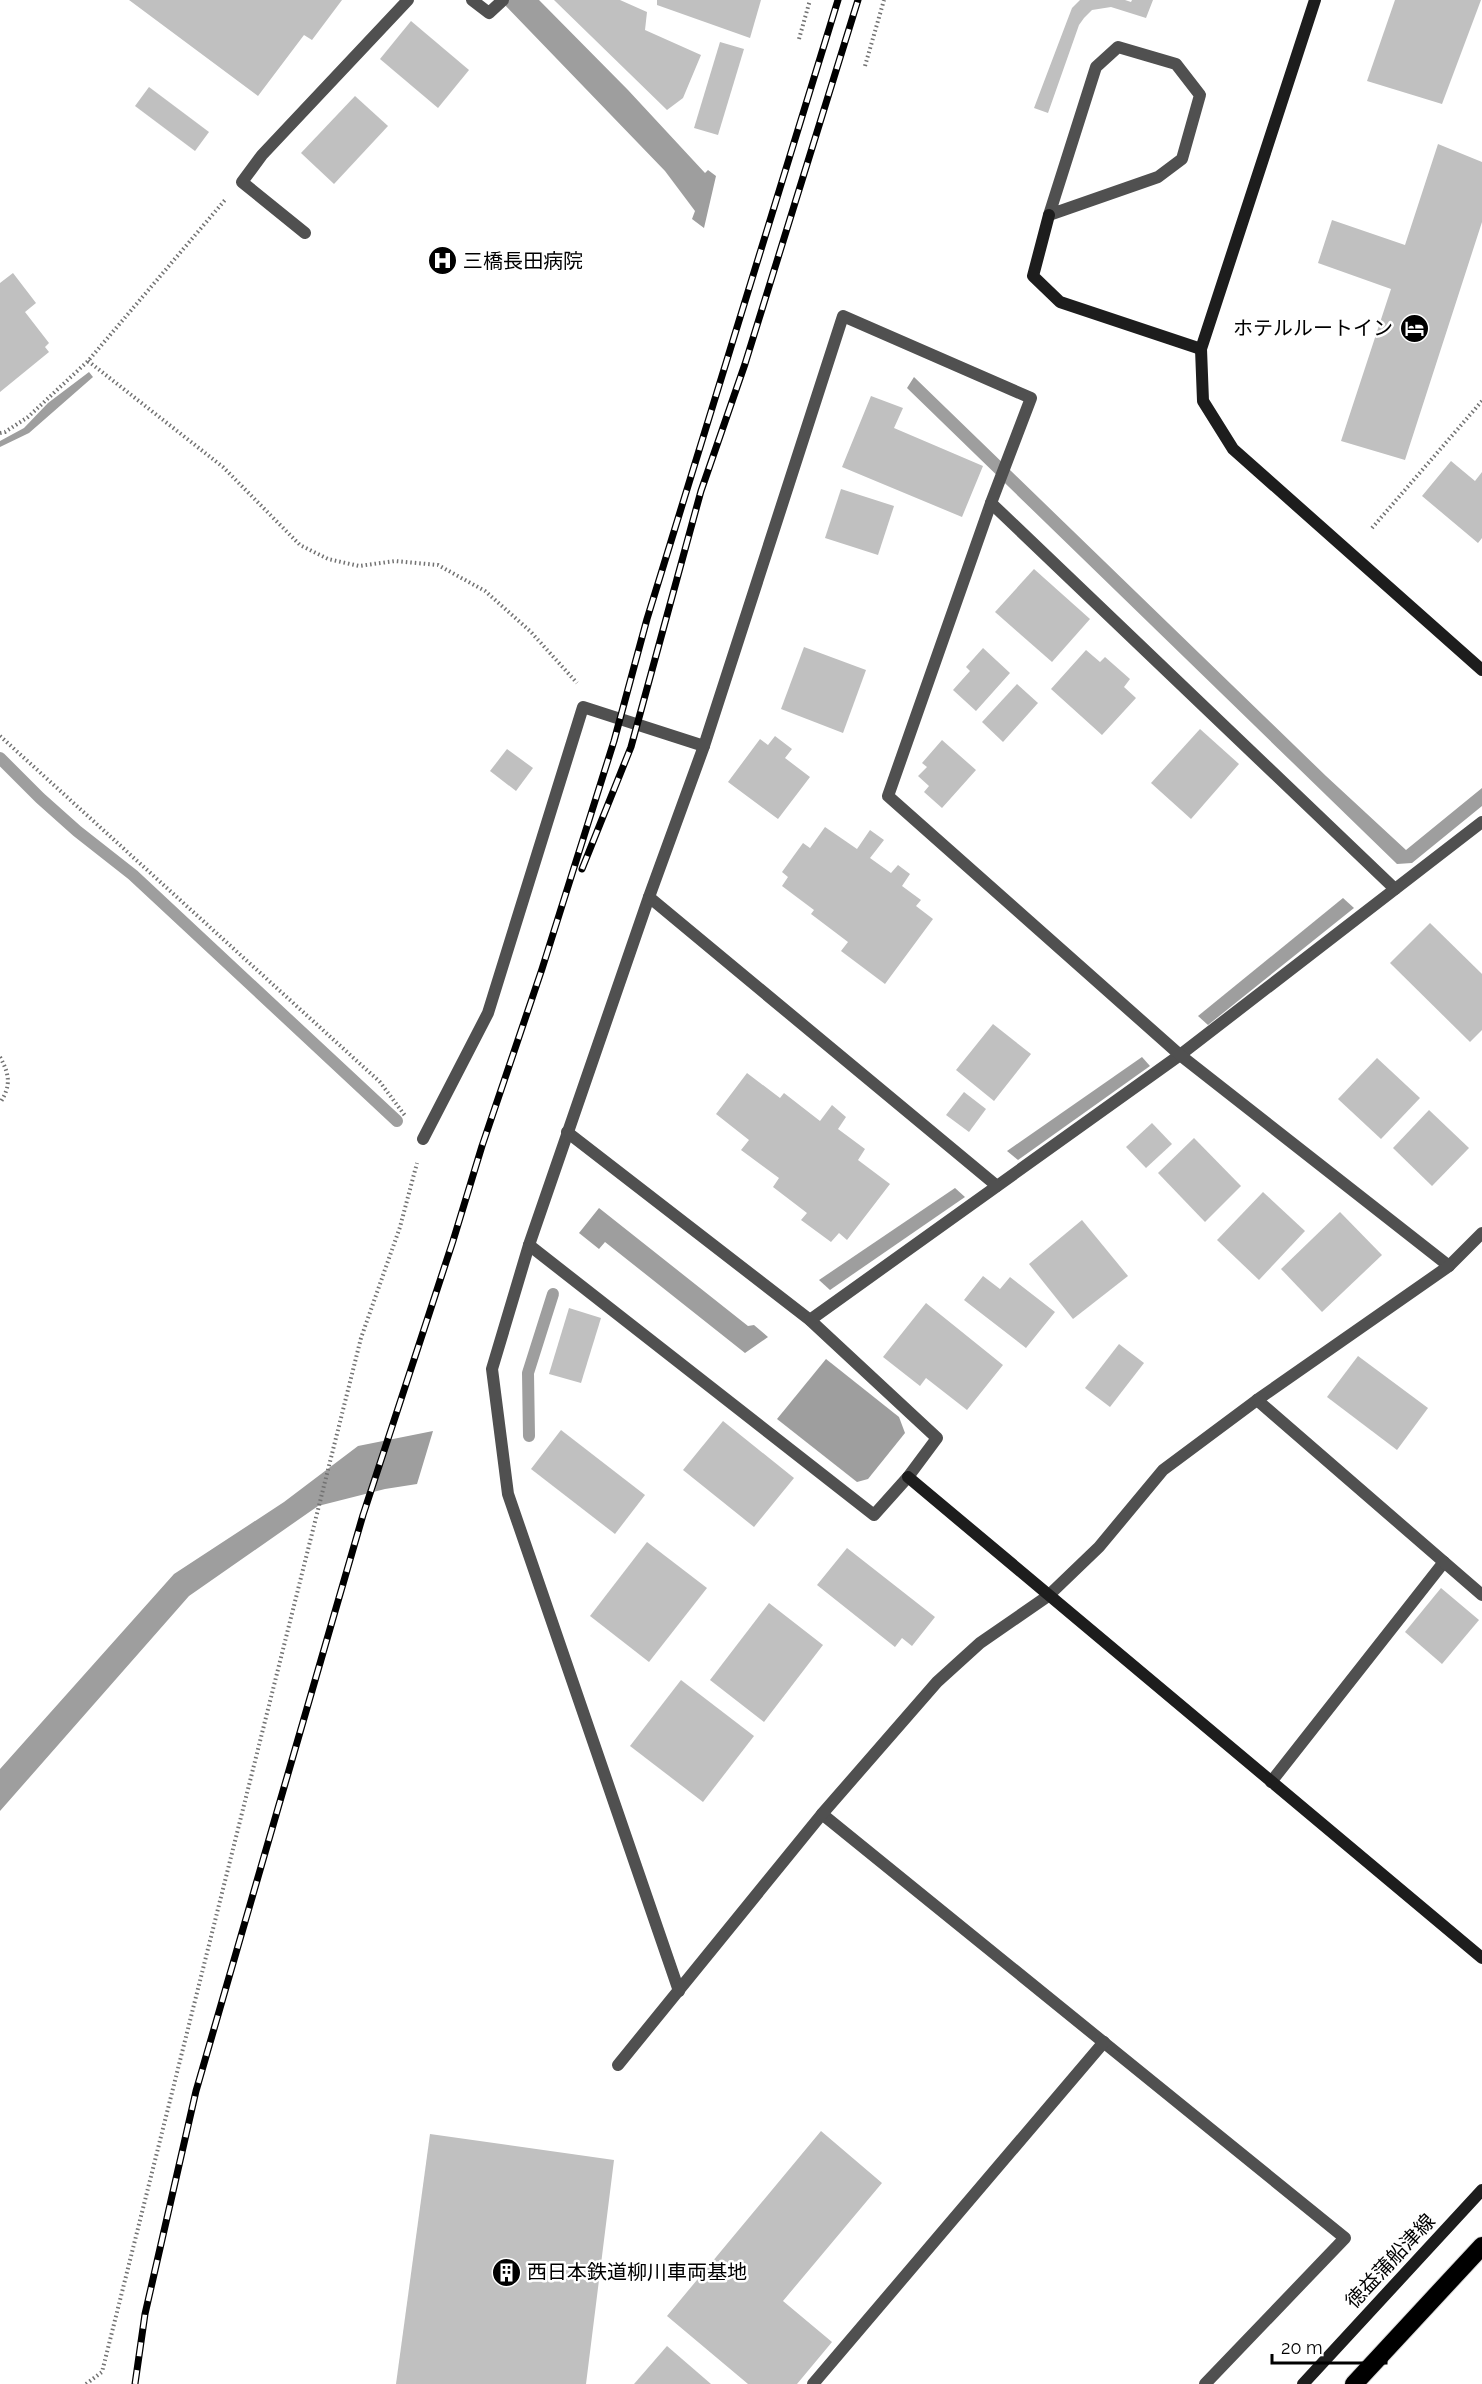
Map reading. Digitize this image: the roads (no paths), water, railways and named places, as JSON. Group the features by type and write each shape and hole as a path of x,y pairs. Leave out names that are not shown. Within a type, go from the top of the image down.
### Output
{"highway":[{"path":"1354,2384 1482,2246"}],"street":[{"path":"305,233 242,182 262,155 408,0"},
{"path":"472,0 489,13 500,3"},
{"path":"1315,0 1201,349 1203,401 1233,450 1482,670"},
{"path":"1049,215 1158,177 1182,159 1200,95 1176,64 1118,47 1096,68 1049,215 1033,276 1060,302 1201,349"},
{"path":"679,1991 508,1494 492,1369 529,1245 567,1132 704,746 843,316 1031,398 991,503 888,796 1180,1055 1449,1266"},
{"path":"991,503 1395,889"},
{"path":"423,1139 488,1013 583,707 704,746"},
{"path":"810,1320 1180,1055 1482,822"},
{"path":"649,897 997,1186"},
{"path":"529,1245 874,1515 908,1477 937,1438 810,1320 567,1132"},
{"path":"618,2065 822,1814 937,1682 980,1643 1048,1596 1099,1547 1163,1470 1257,1400 1449,1266 1482,1233"},
{"path":"1257,1400 1482,1594"},
{"path":"908,1477 1482,1958"},
{"path":"1271,1782 1444,1562"},
{"path":"822,1814 1345,2238 1206,2384"},
{"path":"813,2384 1104,2042"},
{"name":"徳益蒲船津線","path":"1303,2384 1482,2190"}],"waterway":[{"path":"0,758 77,831 133,875 397,1121"},
{"path":"529,1436 528,1373 553,1294"}],"railway":[{"path":"135,2384 145,2314 196,2091 363,1515 482,1146 542,969 614,741 647,619 838,0"},
{"path":"582,869 631,747 701,491 745,364 858,0"}],"place":[{"name":"三橋長田病院","path":"442,261"},
{"name":"ホテルルートイン","path":"1414,328"},
{"name":"西日本鉄道柳川車両基地","path":"506,2272"}]}
